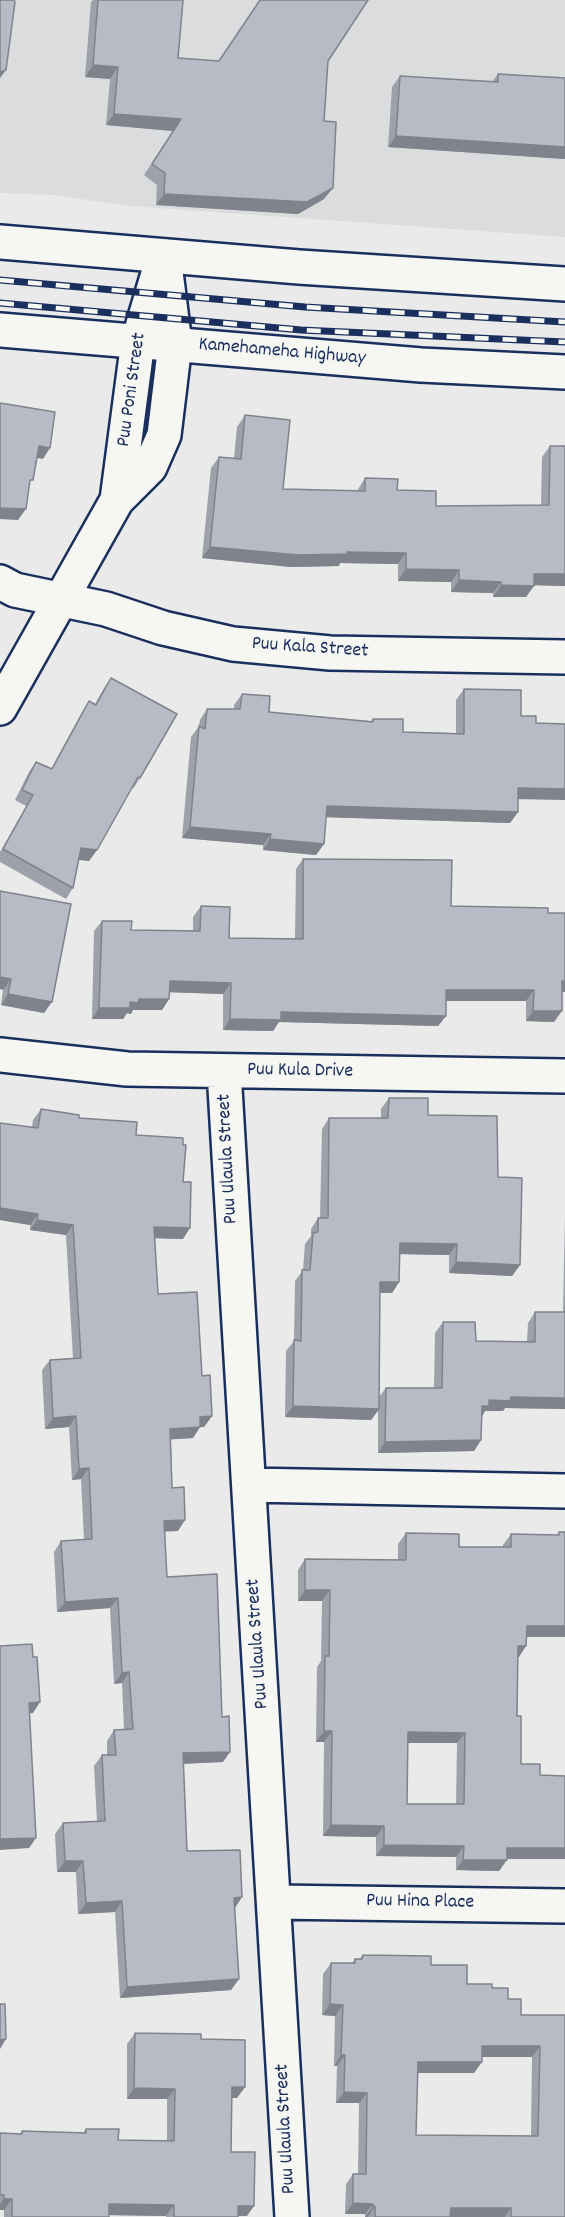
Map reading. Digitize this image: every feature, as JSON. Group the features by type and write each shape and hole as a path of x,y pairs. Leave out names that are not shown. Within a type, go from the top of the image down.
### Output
{"street":[{"path":"0,242 164,256 565,284"},
{"name":"Puu Poni Street","path":"117,500 138,341 164,256"},
{"name":"Puu Poni Street","path":"0,708 117,500 150,467 164,435 175,344 164,256"},
{"name":"Kamehameha Highway","path":"0,330 421,364 565,372"},
{"name":"Puu Kala Street","path":"0,582 15,590 106,609 199,638 272,649 565,657"},
{"name":"Puu Kula Drive","path":"0,1055 127,1069 565,1076"},
{"name":"Puu Ulaula Street","path":"224,1071 292,2217"},
{"path":"249,1485 565,1491"},
{"name":"Puu Hina Place","path":"275,1902 565,1906"}],"shaded area":[{"path":"0,0 565,0 565,237 129,206 53,195 0,193"}],"building":[{"path":"0,0 14,0 15,2 6,70 0,72"},
{"path":"98,0 183,0 178,58 219,61 260,0 368,0 328,61 324,121 336,122 333,188 307,202 164,194 165,173 152,164 181,119 114,114 118,67 93,65"},
{"path":"498,74 565,78 565,147 396,136 400,76 498,82"},
{"path":"0,403 55,412 50,448 39,446 33,480 30,480 26,509 0,508"},
{"path":"245,415 290,420 283,489 365,491 365,478 398,479 397,490 436,491 436,506 549,505 550,446 565,446 565,574 534,574 534,586 501,585 501,582 459,580 459,570 406,569 406,553 347,552 347,554 299,555 210,547 219,457 241,459"},
{"path":"111,678 177,714 97,850 81,848 73,888 3,849 33,795 22,790 36,762 52,769 89,701 96,705"},
{"path":"464,689 521,690 521,716 536,716 536,723 565,724 565,789 518,788 518,812 327,806 324,844 270,839 271,834 190,827 199,726 205,729 207,709 240,709 242,694 270,696 269,712 373,722 373,719 403,719 403,732 464,734"},
{"path":"303,859 452,860 451,906 548,908 548,913 565,913 565,981 562,981 562,1011 533,1011 534,990 446,990 446,1016 281,1012 281,1020 230,1019 231,983 170,981 169,999 139,999 138,1003 130,1002 130,1008 99,1008 102,921 132,921 131,930 200,931 201,906 230,907 229,938 303,939"},
{"path":"0,891 71,904 52,1002 8,994 11,979 0,977"},
{"path":"389,1098 428,1098 428,1115 497,1116 498,1177 522,1178 520,1265 456,1262 457,1244 400,1243 399,1282 380,1282 379,1409 293,1406 294,1340 301,1341 302,1270 310,1270 313,1233 318,1232 318,1218 328,1218 329,1118 388,1118"},
{"path":"41,1109 79,1115 79,1118 137,1122 136,1135 183,1138 183,1145 186,1145 183,1182 191,1182 190,1228 154,1227 158,1294 197,1292 202,1376 210,1375 212,1416 200,1417 200,1427 170,1429 172,1488 184,1487 185,1520 164,1521 167,1577 217,1574 222,1717 229,1716 230,1752 183,1753 187,1851 240,1850 242,1897 234,1898 239,1979 127,1987 122,1901 86,1903 83,1861 65,1861 63,1823 105,1821 102,1755 116,1755 114,1730 133,1729 129,1672 122,1673 118,1598 65,1602 61,1541 92,1539 89,1468 79,1469 76,1416 53,1418 50,1360 81,1358 73,1225 37,1220 38,1214 0,1208 0,1123 38,1128"},
{"path":"535,1312 565,1312 565,1398 511,1397 510,1401 489,1400 489,1406 482,1406 481,1440 385,1442 386,1388 442,1388 443,1322 475,1322 476,1341 535,1342"},
{"path":"559,1532 565,1532 565,1626 527,1626 526,1646 518,1646 517,1716 521,1716 521,1764 540,1764 540,1775 565,1776 565,1848 507,1848 507,1860 463,1860 464,1846 384,1845 384,1826 331,1825 332,1731 324,1731 325,1656 329,1656 330,1590 305,1590 305,1559 406,1560 406,1533 459,1534 459,1547 511,1547 511,1534 559,1535","holes":["408,1732 465,1733 464,1804 407,1804"]},
{"path":"32,1644 33,1657 37,1657 40,1702 29,1703 36,1838 0,1839 0,1646"},
{"path":"363,1955 431,1956 431,1965 467,1965 467,1984 492,1984 492,1988 508,1988 508,1999 521,1999 521,2015 565,2015 565,2217 511,2217 511,2208 451,2208 450,2217 375,2217 373,2204 353,2203 353,2174 366,2174 367,2093 344,2092 345,2055 341,2055 343,2005 330,2004 331,1963 355,1963 355,1959 362,1959","holes":["482,2046 540,2046 538,2136 416,2135 418,2062 482,2062"]},
{"path":"0,2004 5,2004 6,2039 0,2040"},
{"path":"135,2033 201,2034 201,2039 245,2040 245,2087 232,2087 231,2152 255,2152 254,2206 238,2206 238,2217 174,2217 174,2205 109,2204 109,2217 12,2217 12,2199 4,2199 4,2195 0,2195 0,2133 22,2134 22,2131 86,2133 86,2129 119,2129 118,2140 174,2141 175,2089 134,2088"}],"railway":[{"path":"0,280 305,307 565,322"},
{"path":"0,303 301,330 565,342"}]}
